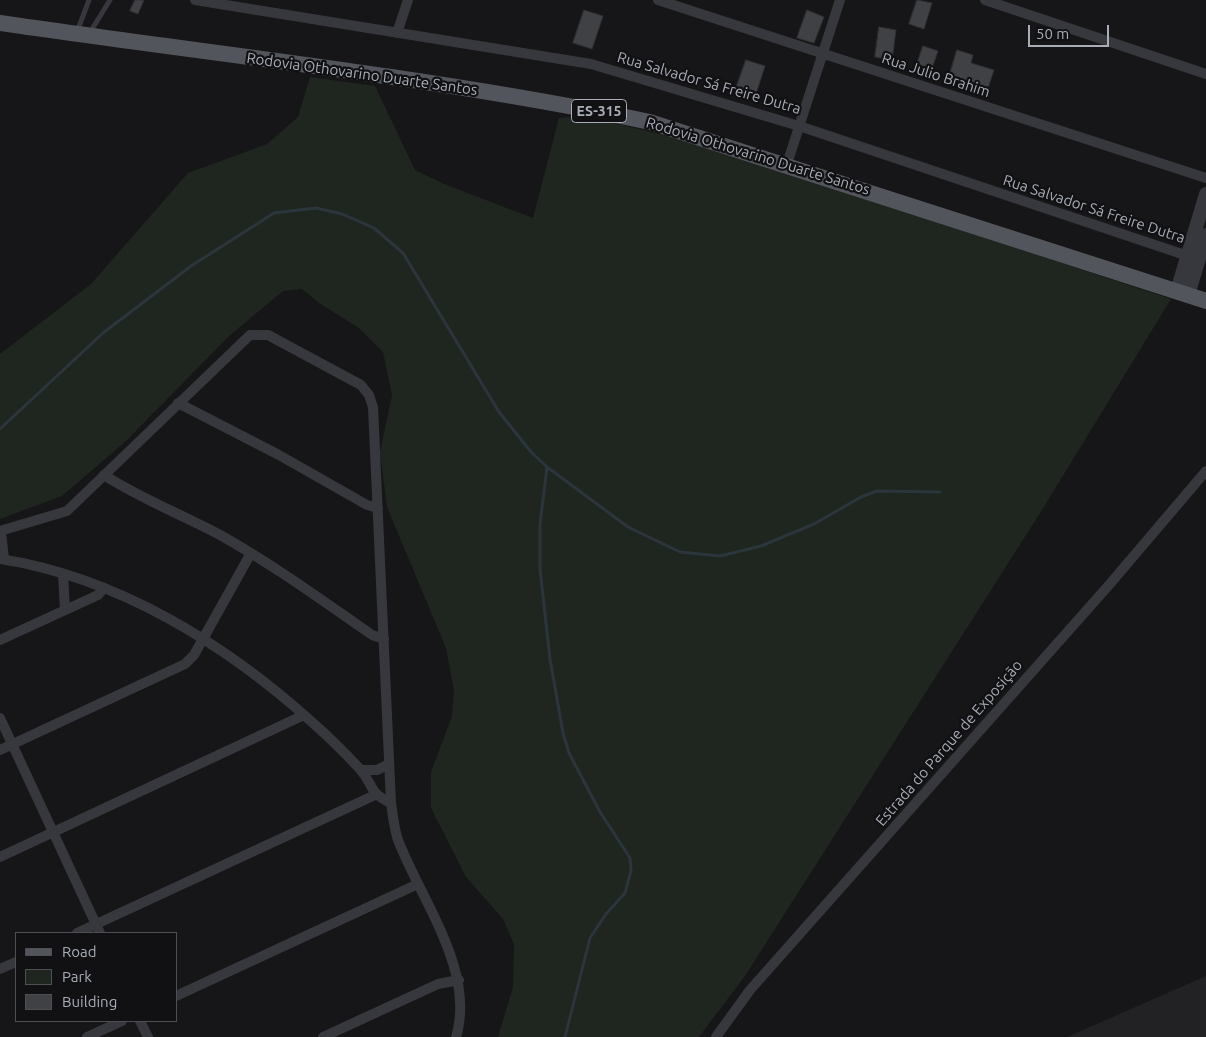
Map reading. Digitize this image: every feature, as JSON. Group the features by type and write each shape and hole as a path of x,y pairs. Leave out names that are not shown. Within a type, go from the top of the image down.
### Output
{"main road":[{"name":"Rodovia Othovarino Duarte Santos","path":"0,24 383,76 561,103 650,122 787,164 1206,301"}],"street":[{"name":"Rua Salvador Sá Freire Dutra","path":"195,0 591,64 799,126 1193,257"},
{"path":"397,33 408,0"},
{"name":"Rua Julio Brahim","path":"658,0 1206,178"},
{"path":"787,164 840,0"},
{"path":"985,0 1206,74"},
{"path":"1182,293 1193,257 1206,194"},
{"path":"1193,257 1206,235"},
{"path":"391,803 375,795 361,770 304,714 254,674 202,638 148,608 103,589 63,574 2,559 1,531 67,511 245,338 256,334 268,335 362,385 369,395 373,407 391,803 398,840 455,967 459,980 461,1007 456,1037"},
{"path":"178,403 279,455 367,505 378,508"},
{"name":"Estrada do Parque de Exposição","path":"716,1037 750,990 1109,585 1206,471"},
{"path":"104,475 127,490 190,519 251,553 299,584 372,636 384,639"},
{"path":"0,750 185,664 194,655 251,553"},
{"path":"63,574 65,610"},
{"path":"0,640 98,595 103,589"},
{"path":"0,857 304,714"},
{"path":"0,718 98,929"},
{"path":"361,770 377,770 389,764"},
{"path":"83,932 98,929 375,795"},
{"path":"178,995 418,884"},
{"path":"0,969 15,962"},
{"path":"323,1037 438,984 459,980"},
{"path":"87,1037 120,1022"},
{"path":"140,1022 148,1037"}],"lane":[{"path":"82,35 89,0"},
{"path":"82,35 110,0"}],"shaded area":[{"path":"1206,976 1206,1037 1067,1037"}],"green space":[{"path":"310,77 375,86 415,170 444,184 533,218 559,118 583,116 690,141 1171,299 1042,510 745,976 699,1037 498,1037 513,987 514,944 503,919 466,877 431,808 431,772 452,716 454,690 446,648 387,507 380,452 392,395 383,352 359,328 319,303 302,289 283,291 229,336 126,441 62,496 0,519 0,354 91,284 188,173 267,144 298,117"}],"building":[{"path":"135,0 144,0 138,14 130,11"},
{"path":"917,0 932,3 924,29 909,24"},
{"path":"584,10 603,16 592,49 573,43"},
{"path":"807,10 824,17 814,43 797,38"},
{"path":"879,27 896,30 892,60 875,57"},
{"path":"923,46 938,51 931,71 916,67"},
{"path":"957,50 973,55 971,63 994,70 988,88 949,77"},
{"path":"746,60 765,66 755,97 735,91"}],"waterway":[{"path":"0,429 103,333 191,266 274,213 316,208 342,214 374,228 403,253 499,412 531,452 547,467 628,527 680,552 720,556 761,546 814,524 861,497 877,491 940,492"},
{"path":"547,467 540,524 540,569 550,659 563,733 569,753 600,812 630,858 631,871 625,893 606,914 590,938 565,1037"}]}
